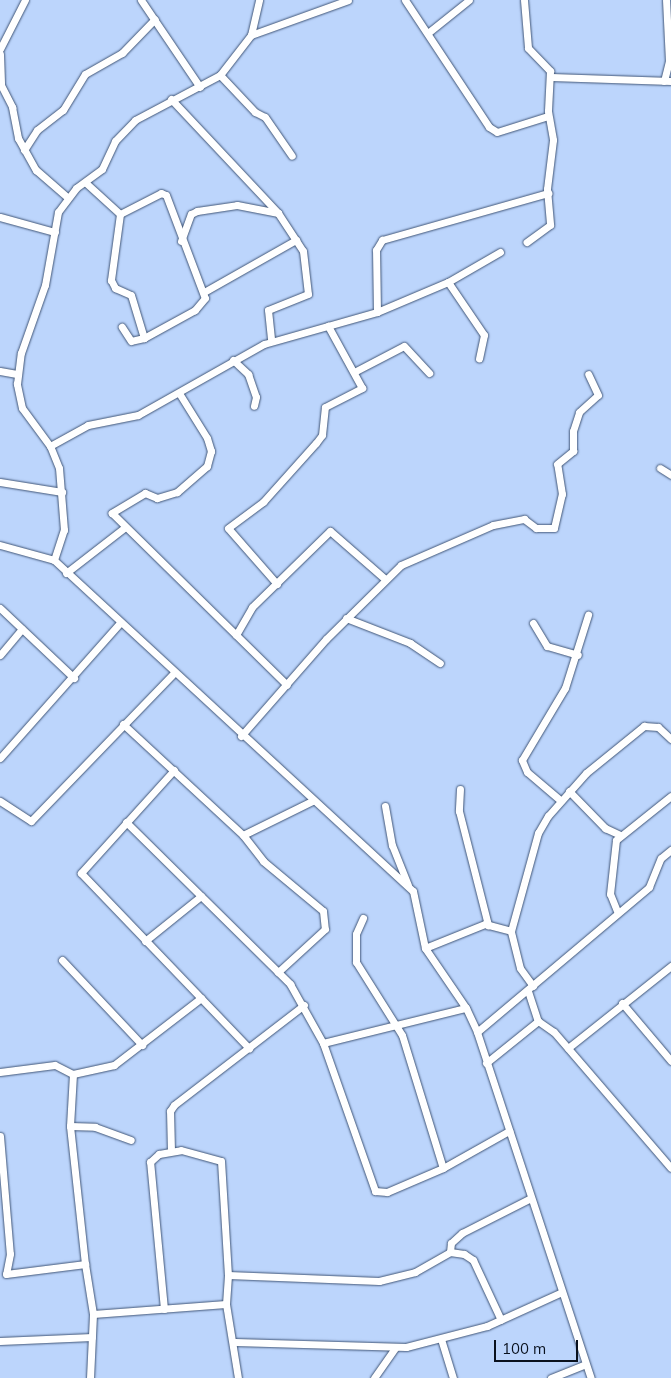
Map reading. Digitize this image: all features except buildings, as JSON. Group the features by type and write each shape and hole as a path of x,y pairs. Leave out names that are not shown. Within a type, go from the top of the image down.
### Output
{"street":[{"path":"0,49 24,0"},
{"path":"141,0 200,87"},
{"path":"54,560 64,530 62,492 50,446 22,408 17,374 44,292 58,212 67,197 86,184 106,164 115,140 135,120 171,99 200,87 220,75 251,35 258,0"},
{"path":"251,35 348,0"},
{"path":"405,0 429,32 493,131 548,116"},
{"path":"429,32 469,0"},
{"path":"524,0 528,48 551,77 548,116 553,140 548,193 550,225 527,242"},
{"path":"551,77 668,81 669,16 666,0"},
{"path":"24,150 37,130 63,110 85,74 122,53 155,19"},
{"path":"0,54 0,86 24,150 36,170 67,197"},
{"path":"220,75 254,112 265,117 292,156"},
{"path":"171,99 278,213 296,240 306,260 308,294 268,310 271,341"},
{"path":"86,184 120,214"},
{"path":"120,214 161,193 166,195 181,242 204,292 202,306 144,338 131,341 122,327"},
{"path":"377,312 376,250 382,240 548,193"},
{"path":"181,242 191,214 197,211 237,205 278,213"},
{"path":"120,214 115,275 111,280 115,288 131,295 144,338"},
{"path":"0,217 55,232"},
{"path":"204,292 296,240"},
{"path":"50,446 88,425 138,415 179,393 233,360 271,341 377,312 448,282 500,252"},
{"path":"448,282 484,334 479,358"},
{"path":"277,584 228,528 263,502 316,443 322,435 326,407 362,388 328,326"},
{"path":"354,372 404,346 411,348 429,373"},
{"path":"233,360 248,374 255,391 254,406"},
{"path":"0,370 17,374"},
{"path":"241,736 346,618 401,565 493,525 524,520 536,528 554,528 562,494 557,464 573,450 573,431 579,412 598,395 588,374"},
{"path":"179,393 203,429 211,451 209,461 177,492 157,498 145,494 113,510 124,528 287,684"},
{"path":"660,468 671,475"},
{"path":"0,482 62,492"},
{"path":"66,573 124,528"},
{"path":"236,635 252,607 330,531 385,579"},
{"path":"0,545 54,560 173,674 312,801 408,885"},
{"path":"0,608 74,678"},
{"path":"560,800 527,772 522,760 565,688 578,654 588,615"},
{"path":"346,618 410,643 440,662"},
{"path":"533,623 548,646 578,654"},
{"path":"0,758 74,678 120,624"},
{"path":"0,655 22,629"},
{"path":"0,801 31,821 122,724 173,674"},
{"path":"122,724 243,835 263,861 302,890 327,918 325,929 278,972"},
{"path":"671,739 658,727 644,726 560,800 538,834 511,932 520,968 530,988 538,1022 568,1048 671,1168"},
{"path":"174,770 81,873 249,1048"},
{"path":"460,789 459,811 488,925"},
{"path":"568,791 605,828 620,835"},
{"path":"617,911 610,894 620,835 671,796"},
{"path":"243,835 312,801"},
{"path":"385,806 392,845 408,885 415,896 425,948 466,1008 477,1032 590,1378"},
{"path":"126,822 278,972 304,1006 323,1043 375,1191 387,1192 443,1168 509,1131"},
{"path":"477,1032 617,911 654,882 661,858 671,850"},
{"path":"145,941 201,896"},
{"path":"363,918 356,934 356,962 394,1026 402,1036 443,1168"},
{"path":"425,948 488,925 511,932"},
{"path":"62,960 142,1044"},
{"path":"568,1048 622,1003 671,966"},
{"path":"0,1072 55,1065 73,1074 107,1068 142,1044 201,998"},
{"path":"622,1003 671,1061"},
{"path":"171,1151 170,1111 174,1105 304,1006"},
{"path":"323,1043 466,1008"},
{"path":"486,1063 538,1022"},
{"path":"73,1074 70,1126 85,1264 93,1314 90,1378"},
{"path":"70,1126 95,1127 131,1140"},
{"path":"0,1140 10,1254 3,1275 85,1264"},
{"path":"164,1309 150,1162 159,1154 171,1151 221,1162 228,1275 226,1304 235,1342 238,1378"},
{"path":"450,1252 451,1243 462,1233 531,1198"},
{"path":"228,1275 379,1281 415,1272 450,1252 470,1256 501,1320"},
{"path":"235,1342 395,1348 441,1339 501,1320 562,1292"},
{"path":"93,1314 226,1304"},
{"path":"0,1342 92,1337"},
{"path":"441,1339 453,1378"},
{"path":"374,1378 395,1348"},
{"path":"551,1378 585,1364"}]}
